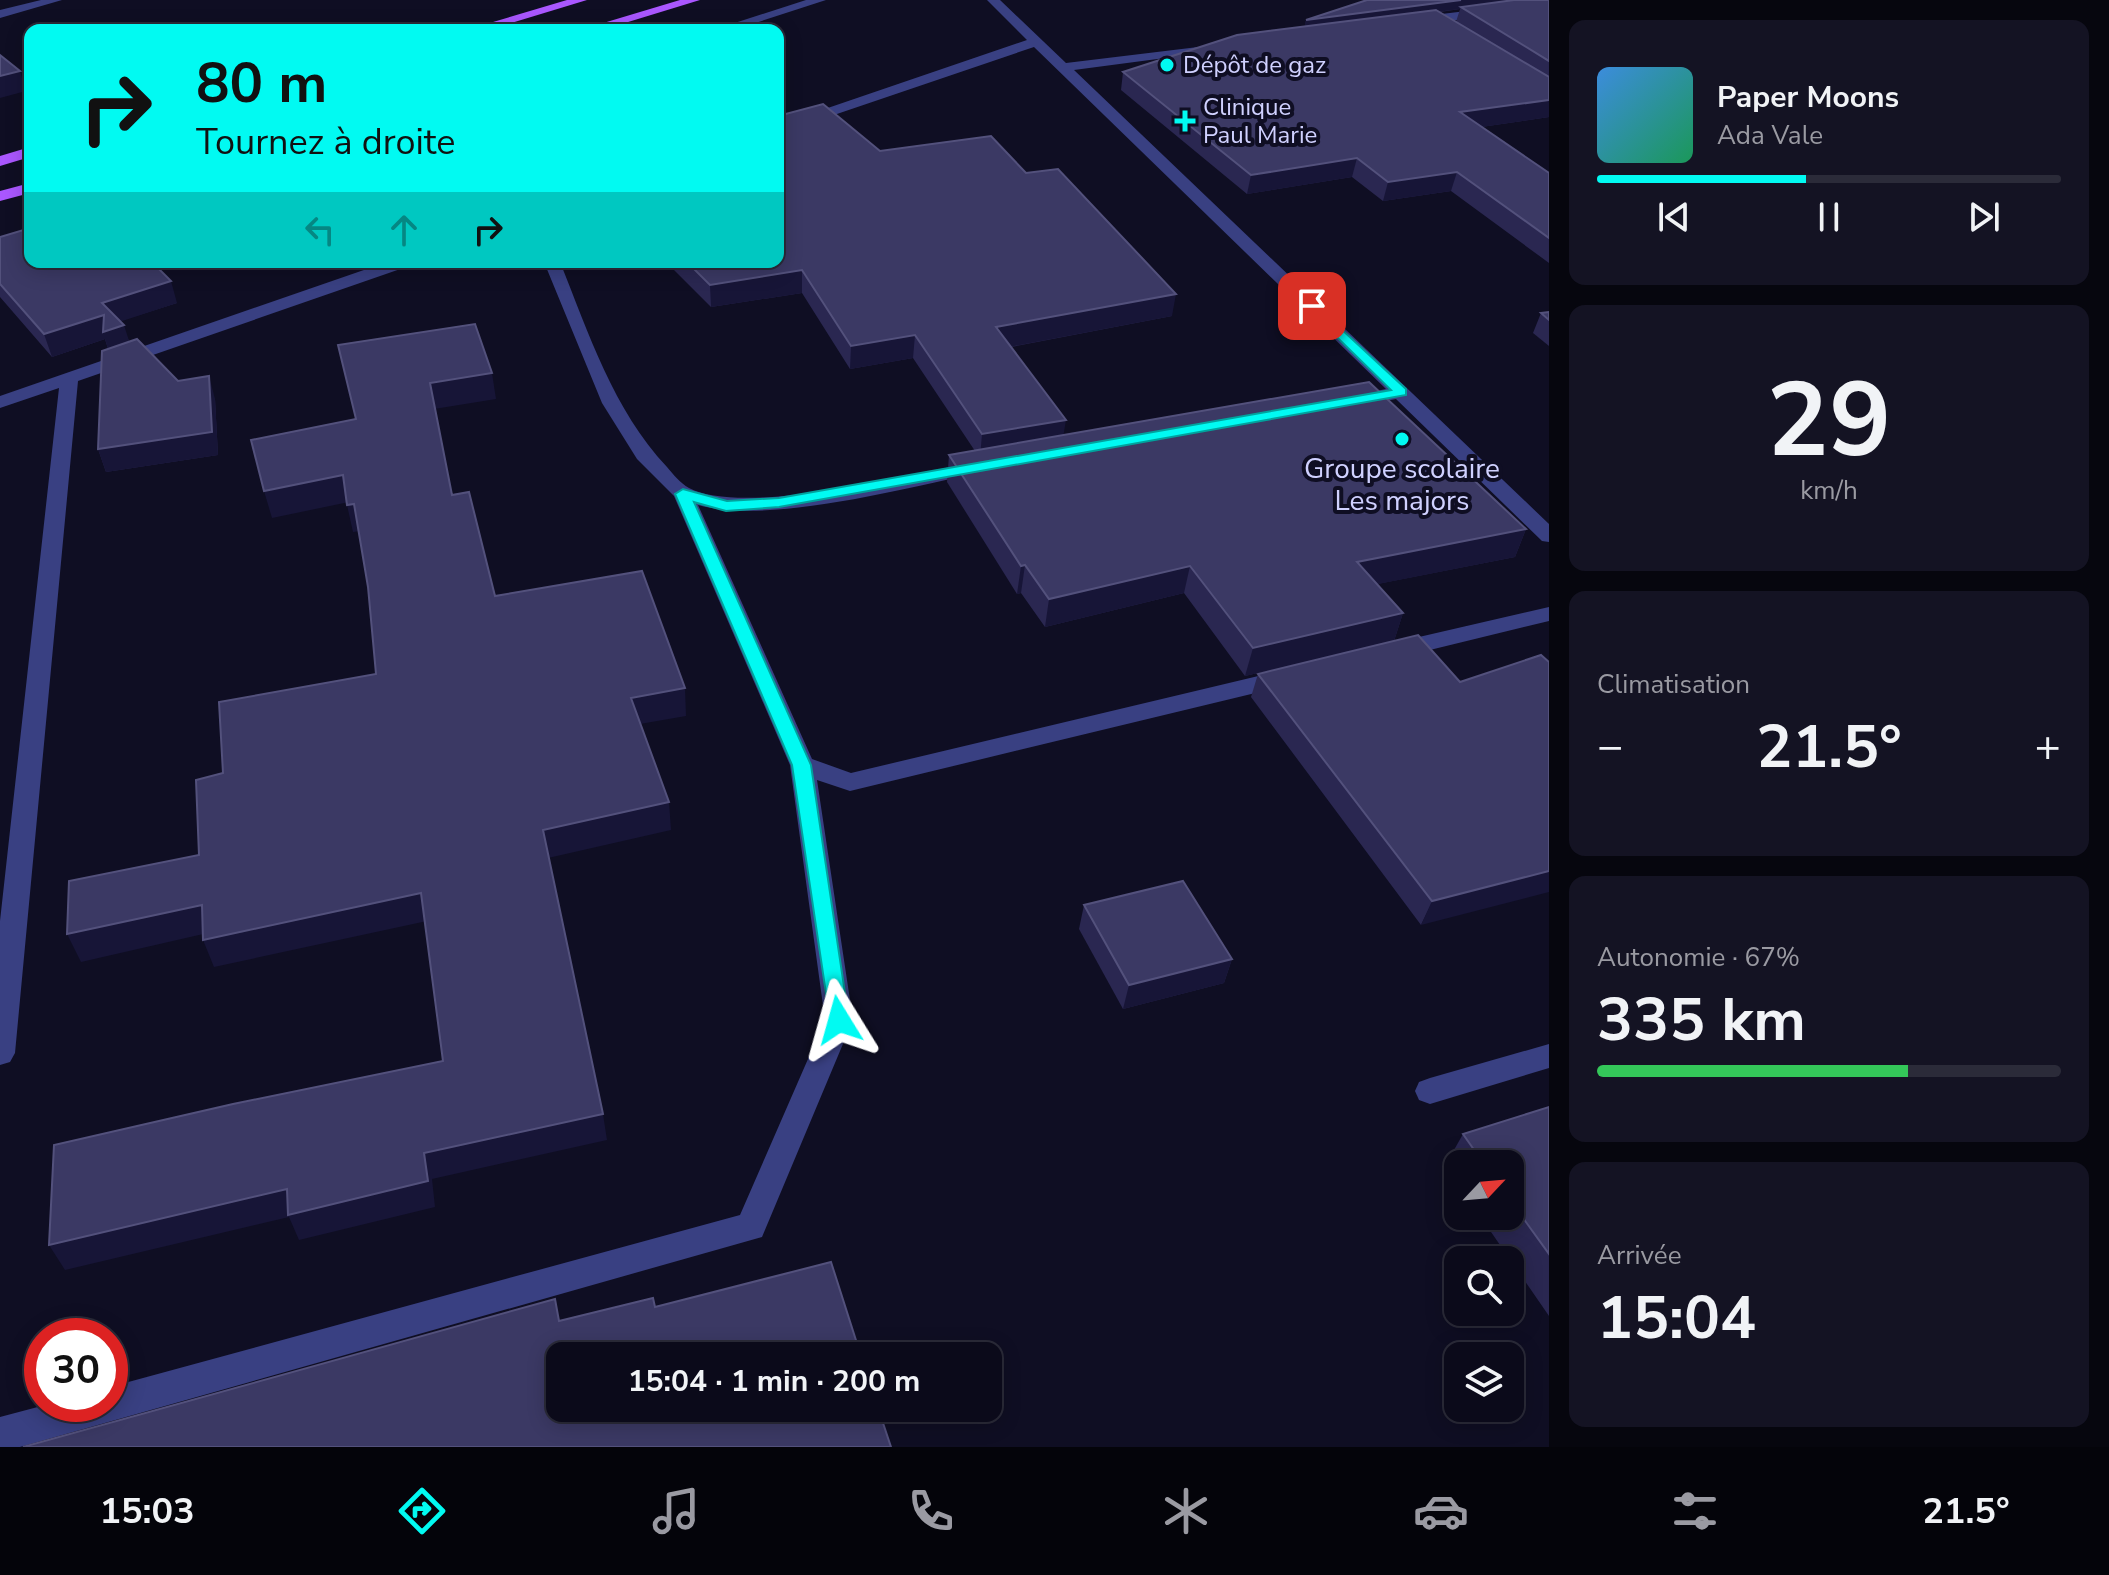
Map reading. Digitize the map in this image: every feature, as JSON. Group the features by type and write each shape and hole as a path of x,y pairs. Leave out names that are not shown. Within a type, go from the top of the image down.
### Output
{"main road":[{"path":"495,24 581,0"},
{"path":"608,24 694,0"},
{"path":"0,161 24,154"},
{"path":"0,196 24,190"}],"street":[{"path":"0,14 56,0"},
{"path":"740,24 820,0"},
{"path":"993,0 1066,67 1549,536"},
{"path":"1402,23 1549,5"},
{"path":"1433,19 1458,35"},
{"path":"784,128 1038,41"},
{"path":"1066,67 1234,45"},
{"path":"0,402 386,268"},
{"path":"0,1435 751,1227 839,1020 802,765 683,494 644,456 601,384 554,268"},
{"path":"0,1053 69,378"},
{"path":"1339,403 1401,392"},
{"path":"683,494 726,506 779,503 997,464"},
{"path":"1378,655 1549,614"},
{"path":"802,765 850,782 1300,674"},
{"path":"1430,1091 1549,1056"}],"building":[{"path":"1367,0 1461,0 1306,20"},
{"path":"1514,0 1549,0 1549,61 1461,7"},
{"path":"1436,10 1549,77 1549,100 1460,112 1549,173 1549,238 1457,172 1388,182 1357,158 1251,175 1123,72 1237,35"},
{"path":"0,55 20,71 0,76"},
{"path":"823,104 880,151 991,136 1026,173 1058,169 1176,294 996,327 1066,420 982,434 915,335 851,346 802,270 710,285 693,268 784,268 784,114"},
{"path":"24,230 24,268 158,268 171,281 102,303 124,325 103,332 104,315 44,334 0,284 0,237"},
{"path":"475,324 492,373 430,383 452,495 469,492 495,596 642,571 685,688 631,698 669,802 543,830 603,1114 424,1153 428,1181 288,1215 287,1189 49,1245 54,1145 443,1061 421,893 203,940 202,905 67,934 69,881 199,855 196,780 223,773 219,702 376,674 368,587 354,504 347,505 343,475 264,491 251,440 356,419 338,345"},
{"path":"137,339 178,381 209,376 212,432 98,449 102,351"},
{"path":"1369,382 1526,529 1357,562 1403,613 1253,648 1190,566 1049,599 1025,565 1021,566 949,455"},
{"path":"1418,635 1460,682 1541,655 1549,662 1549,871 1432,901 1258,674"},
{"path":"1183,881 1232,959 1129,985 1084,905"},
{"path":"1549,1107 1549,1254 1524,1219 1524,1150 1474,1150 1463,1134"},
{"path":"831,1262 857,1342 546,1342 546,1422 883,1422 891,1447 23,1447 113,1422 128,1422 128,1418 555,1299 559,1321 653,1298 655,1307"}],"place":[{"name":"Dépôt de gaz","path":"1167,65"},
{"name":"Clinique Paul Marie","path":"1185,121"},
{"name":"Groupe scolaire Les majors","path":"1402,439"}],"route":[{"path":"839,1020 802,765 683,494 726,506 779,503 1401,392 1312,306"}]}
